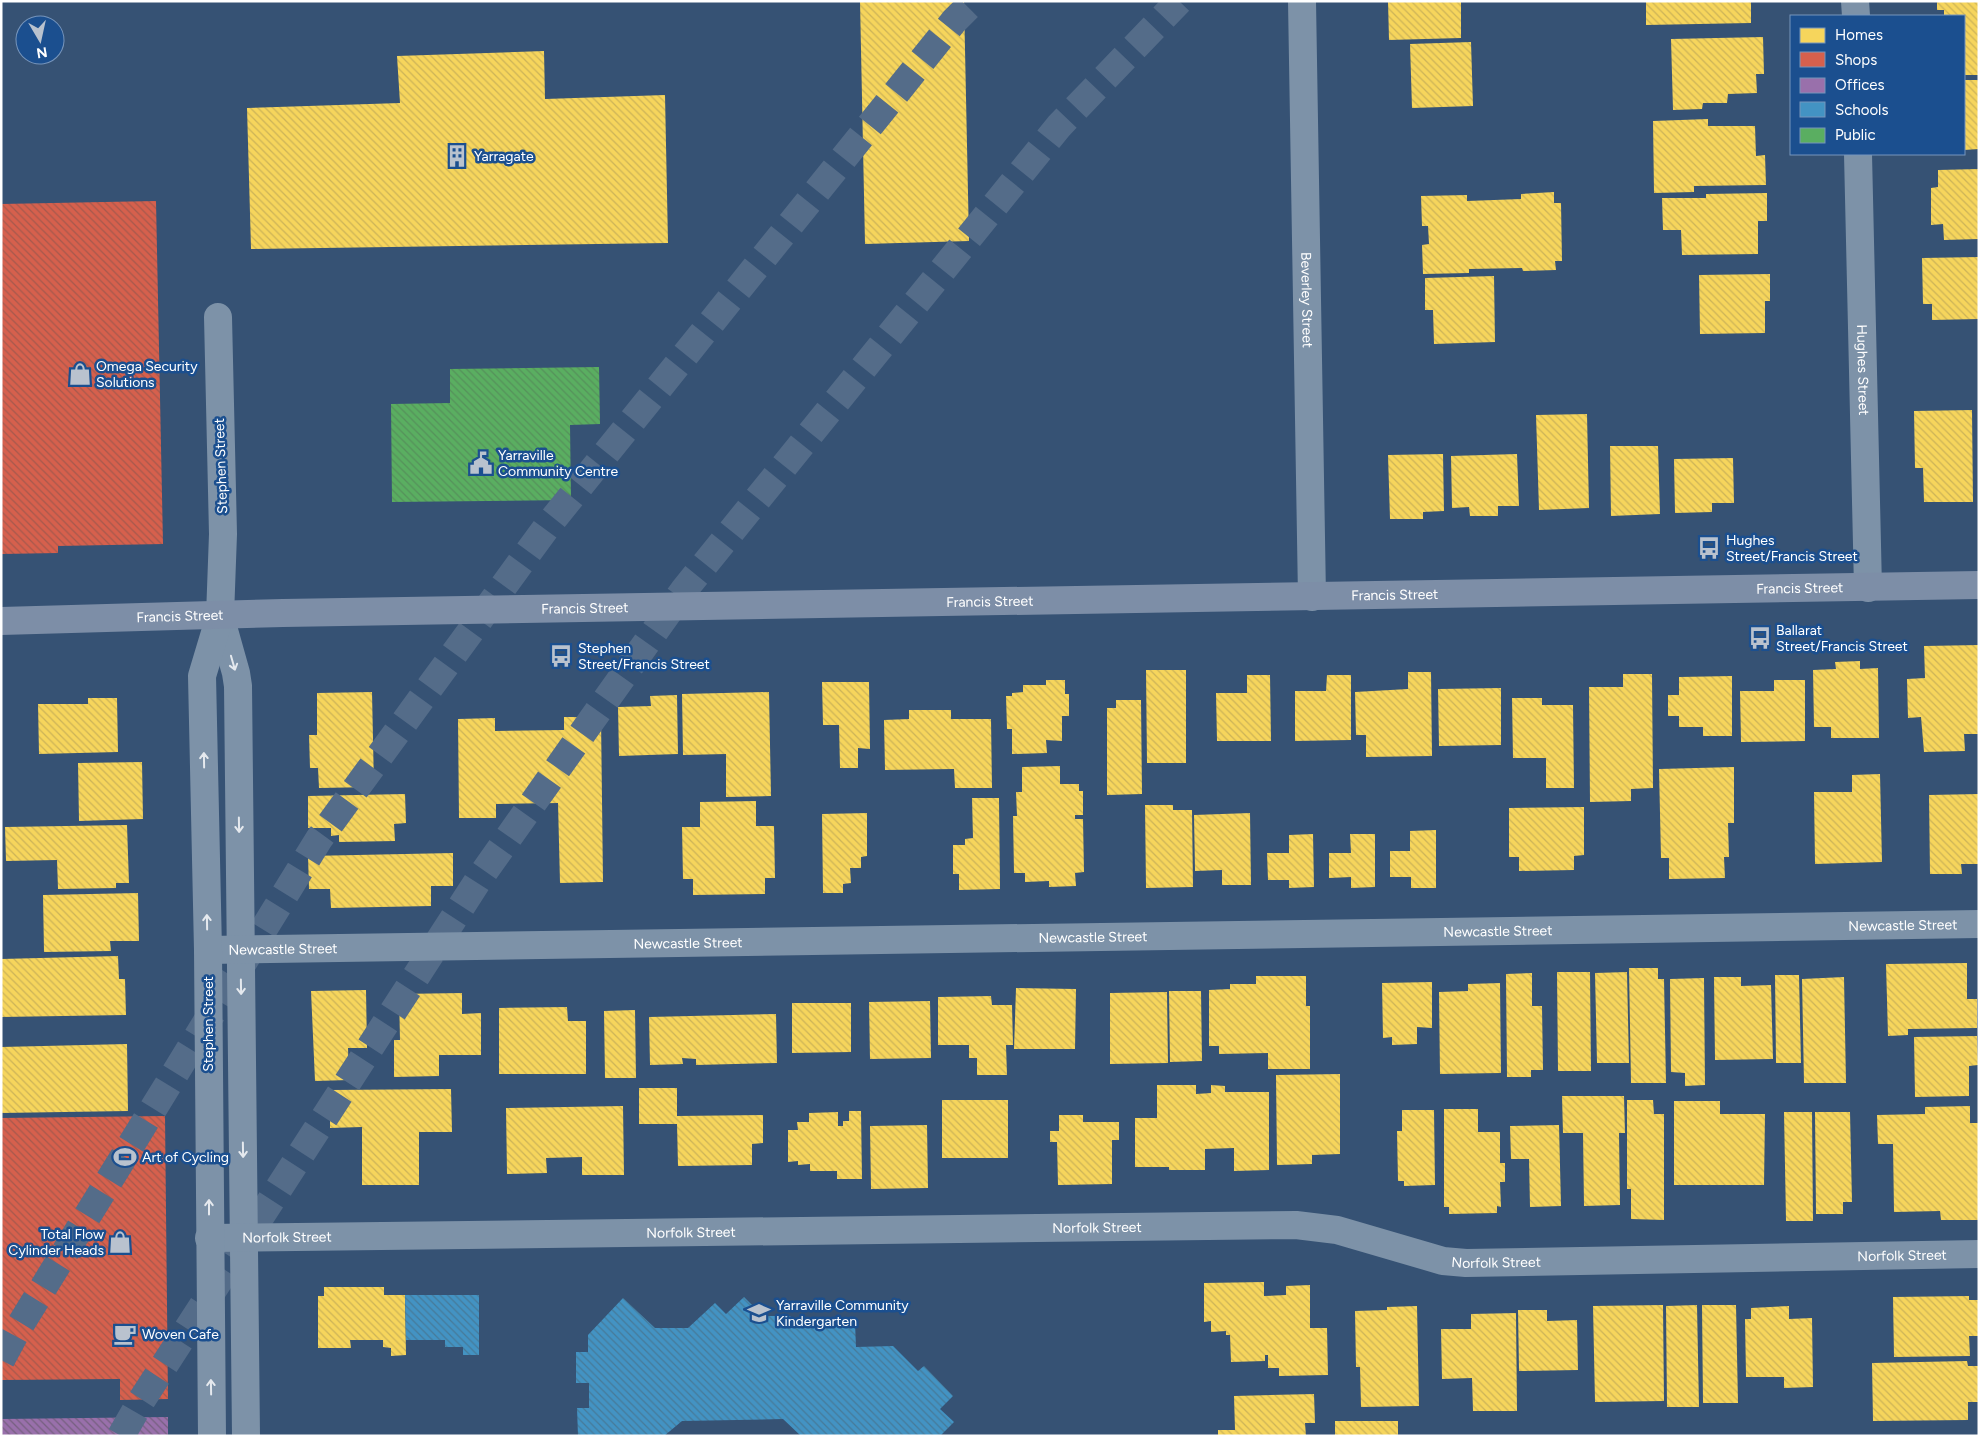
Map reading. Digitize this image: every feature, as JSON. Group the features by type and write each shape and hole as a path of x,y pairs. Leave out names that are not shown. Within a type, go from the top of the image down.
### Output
{"main road":[{"name":"Francis Street","path":"1,620 1979,585"}],"street":[{"name":"Beverley Street","path":"1302,1 1312,597"},
{"path":"1855,1 1856,15"},
{"name":"Hughes Street","path":"1858,155 1868,588"},
{"name":"Stephen Street","path":"212,1436 208,950 202,676 220,616 223,534 218,317"},
{"name":"Stephen Street","path":"220,616 238,686 246,1436"},
{"name":"Newcastle Street","path":"208,950 1979,924"},
{"name":"Norfolk Street","path":"209,1238 1296,1225 1337,1230 1443,1261 1466,1263 1979,1254"}],"building: Homes":[{"path":"860,1 964,1 969,241 865,244"},
{"path":"1388,1 1461,1 1461,38 1389,40"},
{"path":"1646,1 1751,1 1751,23 1646,25"},
{"path":"1937,1 1979,1 1979,75 1965,75 1965,15 1944,15 1944,10 1937,10"},
{"path":"1763,37 1764,74 1756,74 1757,93 1728,94 1727,103 1703,103 1702,109 1673,110 1671,39"},
{"path":"1471,42 1473,106 1412,108 1410,44"},
{"name":"Yarragate","path":"544,51 545,99 665,95 668,243 251,249 247,108 400,103 397,56"},
{"path":"1965,80 1979,80 1979,149 1965,150"},
{"path":"1708,119 1708,126 1755,126 1756,156 1765,155 1766,185 1694,186 1694,192 1654,193 1653,121"},
{"path":"1979,169 1979,239 1944,240 1943,224 1931,225 1931,188 1938,187 1938,170"},
{"path":"1554,192 1554,203 1561,203 1562,261 1555,261 1556,270 1523,271 1522,268 1469,269 1469,273 1423,274 1422,245 1429,244 1428,226 1422,226 1421,196 1467,195 1467,201 1521,199 1521,194"},
{"path":"1767,193 1767,221 1758,221 1758,254 1682,255 1681,230 1663,230 1662,198 1706,198 1706,194"},
{"path":"1979,257 1979,319 1932,320 1932,304 1923,304 1922,258"},
{"path":"1770,274 1770,301 1765,301 1765,333 1700,334 1699,275"},
{"path":"1494,276 1495,342 1434,344 1433,310 1425,310 1425,278"},
{"path":"1972,410 1973,502 1924,502 1923,468 1915,468 1914,411"},
{"path":"1587,414 1589,508 1539,510 1536,415"},
{"path":"1610,446 1658,446 1660,514 1611,516"},
{"path":"1443,454 1444,511 1423,512 1423,519 1390,519 1388,455"},
{"path":"1517,454 1519,506 1498,506 1498,516 1470,516 1469,507 1452,508 1451,456"},
{"path":"1733,458 1734,503 1712,503 1712,512 1675,513 1674,459"},
{"path":"1979,645 1979,734 1964,734 1965,751 1924,752 1921,717 1908,718 1907,679 1925,678 1924,646"},
{"path":"1860,661 1860,669 1878,668 1879,738 1831,738 1831,727 1814,727 1813,670 1836,669 1835,662"},
{"path":"1146,670 1186,670 1186,763 1147,763"},
{"path":"1408,672 1431,672 1432,756 1366,757 1366,735 1356,735 1355,692 1408,689"},
{"path":"1623,674 1652,674 1653,788 1631,789 1631,801 1590,802 1589,687 1623,687"},
{"path":"1247,675 1270,675 1271,741 1217,741 1216,693 1247,693"},
{"path":"1327,675 1351,675 1351,740 1295,741 1295,691 1326,691"},
{"path":"1732,676 1732,736 1703,736 1703,727 1679,727 1679,716 1668,716 1668,695 1679,695 1679,677"},
{"path":"1046,680 1065,680 1065,694 1069,694 1069,716 1062,716 1062,741 1046,740 1047,753 1012,754 1012,729 1007,729 1006,696 1012,696 1012,693 1023,692 1023,685 1046,685"},
{"path":"1774,680 1805,680 1805,741 1741,742 1740,691 1774,691"},
{"path":"822,682 869,682 870,749 858,748 858,768 840,768 839,725 823,725"},
{"path":"1501,688 1501,745 1439,746 1438,689"},
{"path":"372,692 374,787 319,788 318,768 310,768 309,735 317,735 317,693"},
{"path":"769,692 771,796 726,797 726,754 683,755 682,694"},
{"path":"677,695 678,754 619,756 618,707 651,706 650,696"},
{"path":"88,698 117,698 118,752 39,754 38,704 88,704"},
{"path":"1512,698 1542,698 1542,705 1573,705 1574,788 1546,788 1546,758 1513,758"},
{"path":"1116,700 1141,700 1142,794 1107,795 1107,708 1116,708"},
{"path":"909,710 951,710 951,719 991,719 992,788 955,788 954,769 885,770 884,720 909,719"},
{"path":"564,717 601,717 603,882 560,883 558,803 496,804 496,818 459,818 458,719 495,718 495,731 564,730"},
{"path":"142,762 143,819 79,821 78,763"},
{"path":"1060,766 1060,784 1079,784 1079,791 1083,791 1083,815 1075,815 1075,819 1083,819 1084,872 1075,873 1076,886 1049,887 1049,881 1025,882 1025,873 1014,873 1013,816 1017,816 1016,792 1022,792 1022,767"},
{"path":"1734,767 1734,823 1728,823 1729,857 1724,857 1725,878 1669,879 1669,858 1661,858 1659,769"},
{"path":"1880,774 1882,862 1815,864 1814,792 1852,792 1852,775"},
{"path":"405,794 406,823 394,824 395,841 339,842 339,835 331,836 331,828 308,828 308,796"},
{"path":"1979,794 1979,864 1961,864 1962,874 1930,874 1929,795"},
{"path":"972,798 999,798 1000,889 959,890 959,874 953,874 953,845 965,845 965,839 973,838"},
{"path":"756,801 756,826 774,826 775,878 765,878 765,894 693,895 693,879 683,879 682,827 700,827 700,802"},
{"path":"1145,805 1173,805 1173,810 1192,810 1193,887 1146,888"},
{"path":"1584,807 1584,855 1574,856 1574,870 1519,871 1519,857 1509,857 1509,808"},
{"path":"867,813 867,856 861,857 861,868 850,868 851,883 843,884 843,893 823,893 822,814"},
{"path":"1250,813 1251,885 1222,885 1222,870 1195,871 1194,815"},
{"path":"127,825 129,883 116,883 116,888 58,889 57,860 6,861 5,827"},
{"path":"1436,830 1436,888 1411,888 1411,877 1390,877 1390,851 1410,851 1410,831"},
{"path":"1313,834 1314,887 1289,888 1289,880 1268,880 1267,853 1289,853 1289,835"},
{"path":"1350,834 1375,834 1375,887 1351,888 1351,877 1329,878 1329,853 1351,853"},
{"path":"453,853 453,886 431,886 431,906 331,908 330,889 309,889 308,856"},
{"path":"138,893 139,941 110,941 111,951 44,952 43,895"},
{"path":"118,956 119,979 125,979 126,1015 1,1017 1,959"},
{"path":"1967,963 1967,999 1977,999 1977,1028 1908,1029 1908,1035 1888,1036 1886,964"},
{"path":"1629,968 1658,968 1658,979 1664,979 1666,1083 1631,1083"},
{"path":"1557,972 1590,972 1591,1071 1558,1071"},
{"path":"1627,972 1629,1063 1597,1063 1595,973"},
{"path":"1532,973 1532,1006 1542,1006 1543,1070 1531,1070 1531,1077 1507,1077 1506,974"},
{"path":"1775,975 1799,975 1801,1063 1776,1063"},
{"path":"1256,976 1306,976 1306,1006 1310,1006 1310,1069 1268,1069 1268,1053 1219,1054 1219,1046 1209,1046 1209,990 1230,989 1230,984 1256,984"},
{"path":"1714,977 1741,977 1741,986 1771,985 1773,1059 1715,1060"},
{"path":"1844,977 1846,1083 1804,1083 1802,979"},
{"path":"1704,978 1705,1085 1685,1086 1685,1073 1671,1072 1670,979"},
{"path":"1432,982 1432,1028 1417,1027 1417,1044 1392,1045 1392,1037 1383,1038 1382,983"},
{"path":"1500,983 1501,1073 1440,1074 1439,992 1468,991 1468,984"},
{"path":"1016,988 1076,989 1075,1049 1014,1049"},
{"path":"366,990 367,1048 348,1048 349,1080 315,1081 311,991"},
{"path":"1169,991 1201,991 1202,1061 1170,1062"},
{"path":"1167,992 1168,1063 1110,1064 1110,993"},
{"path":"462,993 462,1014 481,1013 481,1055 439,1055 439,1076 394,1077 394,1040 400,1040 399,994"},
{"path":"991,996 992,1005 1012,1005 1013,1045 1006,1045 1007,1075 977,1075 977,1058 969,1058 969,1045 938,1045 938,997"},
{"path":"930,1001 931,1058 870,1059 869,1002"},
{"path":"792,1003 851,1003 851,1052 792,1053"},
{"path":"567,1007 568,1021 586,1021 586,1074 499,1074 499,1008"},
{"path":"635,1010 636,1078 605,1078 604,1011"},
{"path":"776,1014 777,1063 696,1065 696,1059 682,1058 683,1064 650,1065 649,1017"},
{"path":"1977,1036 1978,1065 1969,1066 1969,1096 1915,1097 1914,1037"},
{"path":"127,1044 128,1111 1,1113 1,1047"},
{"path":"1340,1074 1340,1154 1312,1155 1312,1164 1277,1165 1276,1075"},
{"path":"1157,1085 1196,1085 1196,1094 1211,1093 1211,1085 1225,1086 1225,1092 1269,1092 1269,1170 1234,1171 1234,1148 1205,1149 1205,1170 1169,1170 1169,1167 1135,1167 1135,1118 1157,1118"},
{"path":"639,1088 677,1088 677,1116 763,1115 763,1143 752,1144 752,1165 678,1166 677,1124 639,1124"},
{"path":"451,1089 452,1132 419,1132 419,1185 362,1185 362,1127 330,1128 330,1090"},
{"path":"1562,1096 1624,1096 1625,1133 1619,1133 1620,1205 1584,1206 1583,1133 1563,1133"},
{"path":"942,1100 1008,1100 1008,1158 942,1158"},
{"path":"1627,1100 1653,1100 1654,1114 1664,1114 1664,1220 1631,1219 1631,1189 1627,1189"},
{"path":"1674,1101 1720,1101 1720,1114 1765,1114 1764,1185 1674,1185"},
{"path":"623,1106 624,1175 582,1175 582,1157 546,1158 547,1173 507,1174 506,1108"},
{"path":"1970,1106 1970,1123 1979,1123 1979,1220 1941,1220 1940,1211 1894,1212 1893,1144 1878,1144 1877,1115 1925,1114 1925,1107"},
{"path":"1444,1109 1478,1109 1478,1132 1500,1132 1500,1163 1505,1163 1505,1182 1500,1182 1501,1207 1497,1206 1497,1213 1449,1214 1449,1207 1444,1207"},
{"path":"1402,1110 1434,1110 1435,1185 1404,1186 1404,1181 1398,1181 1397,1131 1402,1131"},
{"path":"849,1111 861,1111 862,1179 837,1179 837,1171 810,1171 810,1164 798,1165 798,1161 788,1162 788,1130 798,1130 797,1122 809,1122 809,1113 838,1112 838,1126 843,1126 843,1121 849,1121"},
{"path":"1784,1112 1812,1112 1813,1221 1786,1221"},
{"path":"1815,1112 1850,1112 1852,1202 1843,1202 1843,1214 1816,1214"},
{"path":"1059,1115 1083,1115 1083,1122 1119,1122 1119,1140 1112,1140 1112,1184 1058,1185 1057,1142 1050,1142 1050,1131 1059,1131"},
{"path":"927,1125 928,1188 871,1189 870,1126"},
{"path":"1559,1125 1561,1206 1530,1207 1529,1159 1511,1159 1510,1126"},
{"path":"1264,1282 1264,1296 1286,1295 1286,1286 1310,1285 1310,1328 1327,1328 1328,1375 1279,1376 1279,1368 1268,1368 1268,1355 1265,1355 1265,1361 1231,1362 1230,1335 1226,1335 1226,1331 1211,1332 1211,1321 1204,1322 1204,1283"},
{"path":"324,1287 384,1287 384,1295 405,1295 406,1355 391,1356 391,1348 383,1347 383,1340 350,1340 351,1348 318,1348 318,1296 324,1296"},
{"path":"1969,1296 1969,1300 1979,1300 1979,1336 1969,1336 1970,1356 1894,1357 1893,1297"},
{"path":"1663,1305 1664,1401 1595,1402 1593,1306"},
{"path":"1697,1305 1699,1407 1667,1407 1666,1306"},
{"path":"1702,1305 1736,1305 1738,1403 1703,1403"},
{"path":"1417,1306 1419,1406 1361,1407 1360,1367 1356,1367 1355,1311 1387,1310 1387,1307"},
{"path":"1789,1306 1789,1319 1812,1318 1813,1387 1784,1388 1784,1377 1746,1377 1745,1319 1751,1319 1751,1308"},
{"path":"1518,1310 1547,1310 1547,1321 1577,1320 1578,1370 1519,1371"},
{"path":"1516,1313 1517,1411 1473,1411 1472,1378 1442,1379 1441,1329 1471,1329 1471,1314"},
{"path":"1967,1361 1968,1366 1979,1366 1979,1402 1968,1402 1968,1420 1873,1421 1872,1363"},
{"path":"1314,1394 1315,1423 1305,1423 1306,1436 1218,1436 1218,1430 1235,1430 1234,1396"},
{"path":"1335,1421 1398,1421 1398,1436 1335,1436"}],"building: Shops":[{"name":"Omega Security Solutions","path":"156,201 163,544 58,546 58,553 1,554 1,204"},
{"path":"165,1116 168,1399 120,1400 120,1379 1,1380 1,1118"}],"building: Offices":[{"path":"168,1417 168,1436 1,1436 1,1419"}],"building: Schools":[{"path":"405,1295 479,1295 479,1355 463,1355 463,1347 445,1347 445,1340 406,1340"},
{"path":"744,1297 763,1316 790,1316 799,1325 855,1323 856,1347 893,1346 918,1371 924,1366 953,1396 940,1409 954,1422 940,1436 801,1436 783,1419 682,1421 664,1436 578,1436 577,1408 589,1408 589,1383 576,1383 576,1352 588,1352 588,1335 623,1298 655,1328 688,1328 715,1303 726,1314"}],"building: Public":[{"name":"Yarraville Community Centre","path":"599,367 600,424 570,425 571,500 392,502 391,404 450,403 450,369"}],"tunnel":[{"path":"1,1360 16,1332 319,839 546,528 954,21 974,1"},
{"path":"121,1436 141,1401 479,879 684,590 1059,126 1179,1"}],"place":[{"name":"Yarragate","path":"457,156"},
{"name":"Omega Security Solutions","path":"80,374"},
{"name":"Yarraville Community Centre","path":"481,463"},
{"name":"Hughes Street/Francis Street","path":"1709,548"},
{"name":"Ballarat Street/Francis Street","path":"1760,638"},
{"name":"Stephen Street/Francis Street","path":"561,656"},
{"name":"Art of Cycling","path":"125,1157"},
{"name":"Total Flow Cylinder Heads","path":"120,1242"},
{"name":"Yarraville Community Kindergarten","path":"759,1313"},
{"name":"Woven Cafe","path":"125,1334"}]}
